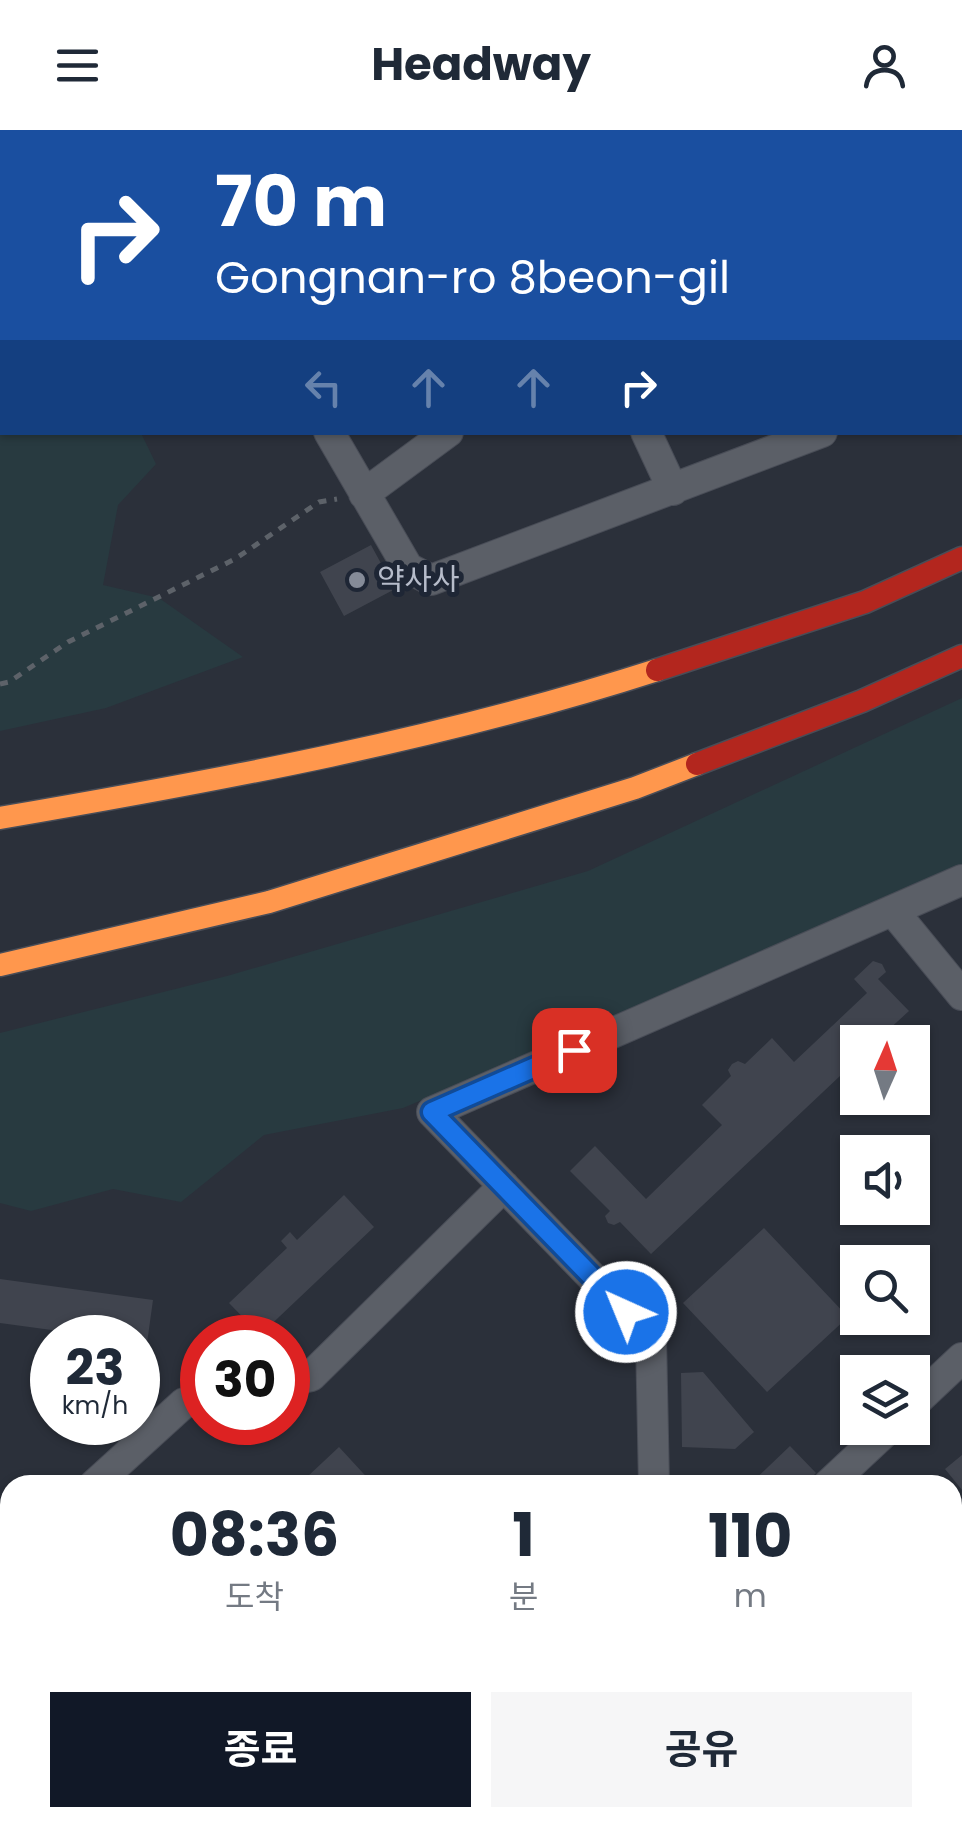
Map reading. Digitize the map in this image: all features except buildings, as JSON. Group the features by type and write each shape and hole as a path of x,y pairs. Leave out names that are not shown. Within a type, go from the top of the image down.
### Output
{"main road":[{"path":"0,818 226,780 566,699 866,602 962,558"},
{"path":"0,965 269,902 636,788 862,701 962,656"}],"street":[{"path":"331,435 408,568 431,580 814,435"},
{"path":"364,494 444,435"},
{"path":"647,435 673,490"},
{"path":"654,1475 651,1338 432,1112 962,880"},
{"path":"894,912 962,995"},
{"path":"310,1376 504,1186"},
{"path":"930,1388 962,1358"},
{"path":"105,1475 180,1408"},
{"path":"839,1475 871,1445"}],"path":[{"path":"0,684 68,642 234,559 319,502 338,499 354,512 364,494"}],"shaded area":[{"path":"0,435 142,435 156,464 118,505 103,585 159,598 243,657 106,708 0,731"},
{"path":"962,698 962,864 875,908 403,1108 264,1135 181,1202 113,1189 31,1211 0,1203 0,1033 227,976 588,871"}],"traffic: slow":[{"path":"0,818 249,773 413,737 657,670"},
{"path":"0,965 269,902 635,788 697,764"}],"traffic: jam":[{"path":"657,670 865,602 962,558"},
{"path":"697,764 862,701 962,656"}],"place":[{"name":"약사사","path":"357,580"}],"route":[{"path":"574,1050 432,1112 626,1312"}]}
